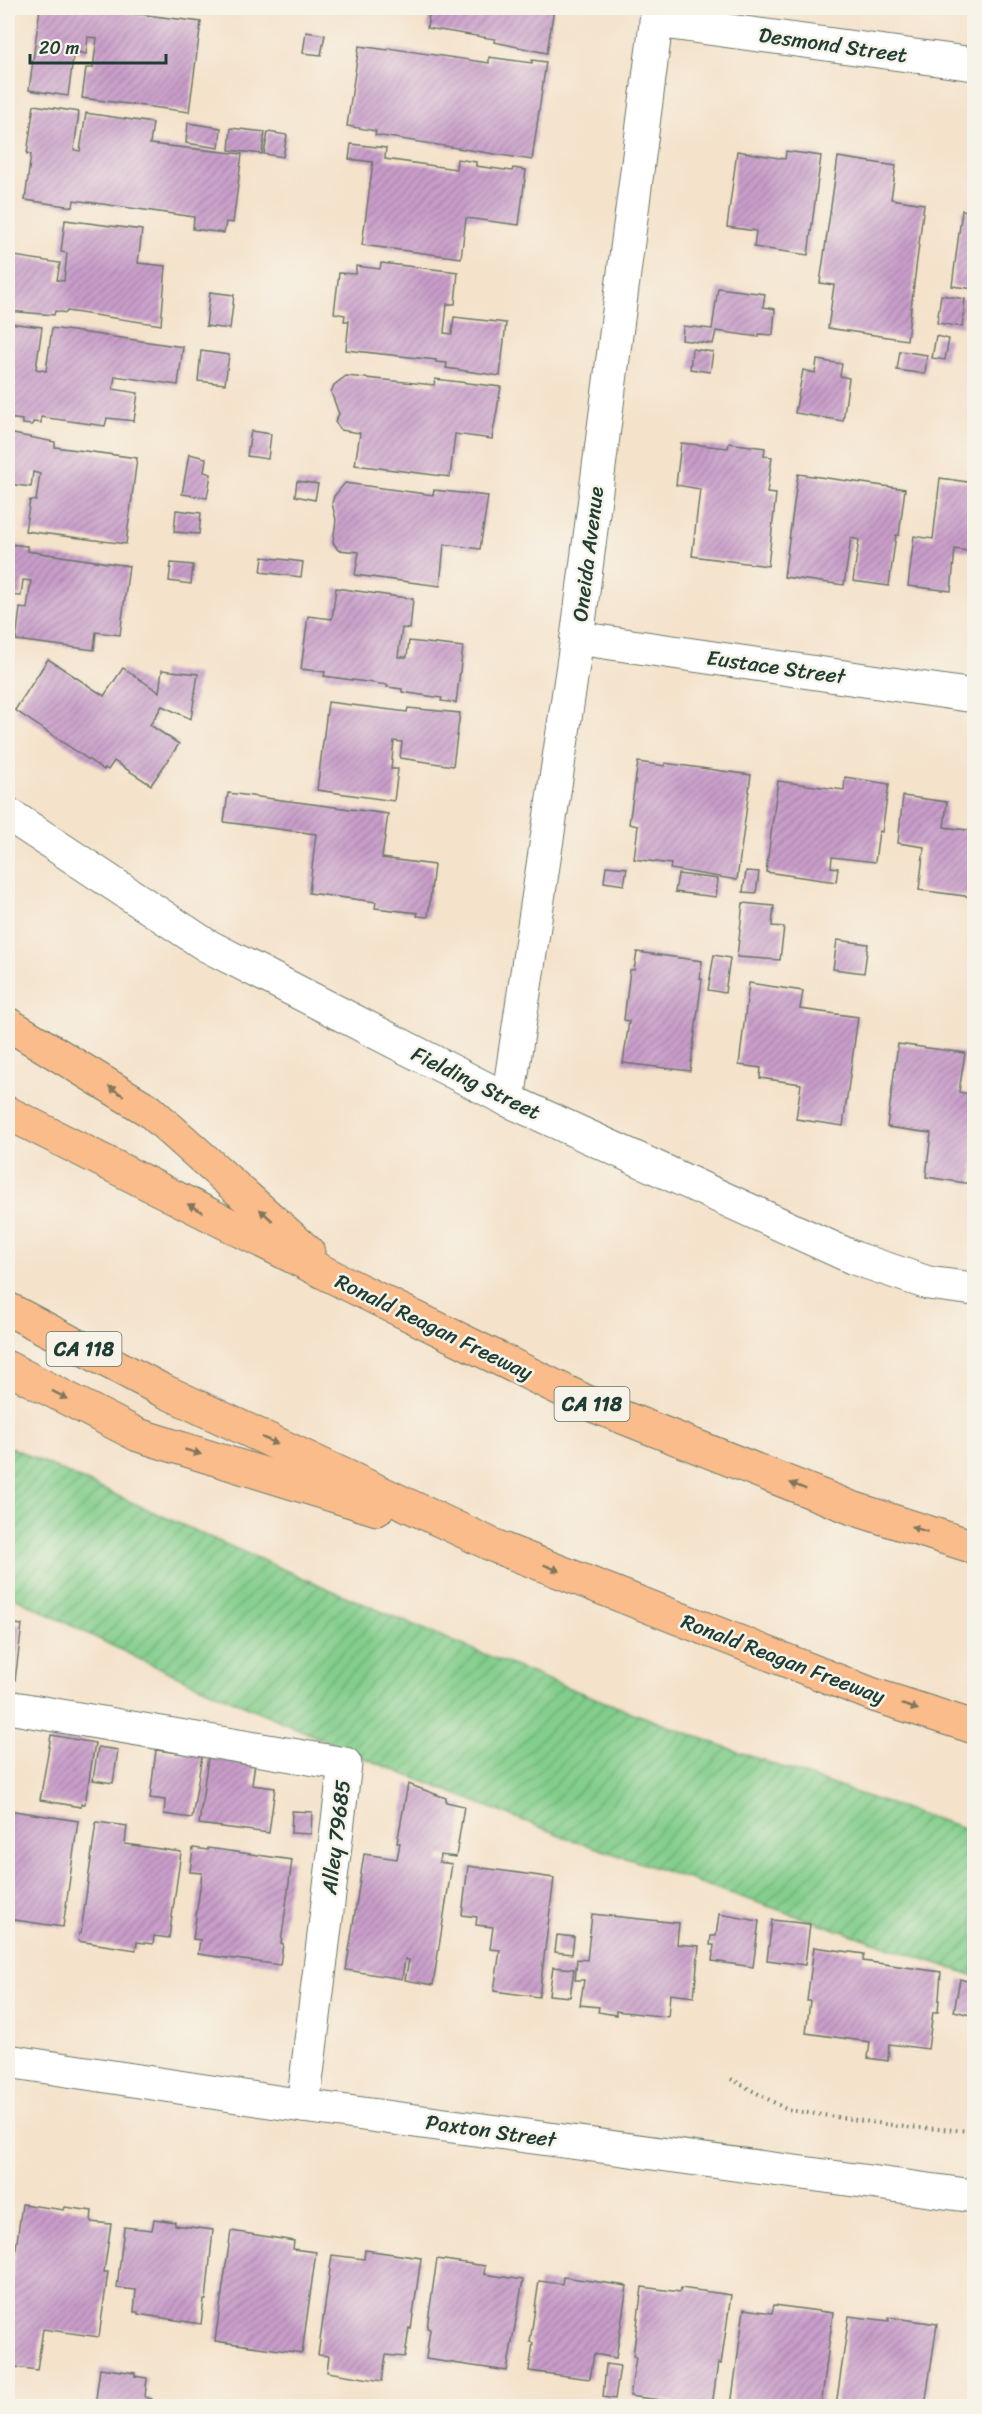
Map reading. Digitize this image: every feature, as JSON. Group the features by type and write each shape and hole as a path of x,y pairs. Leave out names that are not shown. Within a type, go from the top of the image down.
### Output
{"highway":[{"path":"8,1024 150,1111 341,1281"},
{"name":"Ronald Reagan Freeway","path":"8,1113 597,1407 852,1508 975,1547"},
{"name":"Ronald Reagan Freeway","path":"8,1309 160,1389 497,1547 874,1695 975,1727"},
{"path":"8,1368 138,1435 497,1547"}],"street":[{"name":"Desmond Street","path":"657,14 975,64"},
{"name":"Oneida Avenue","path":"508,1100 577,639 657,14"},
{"name":"Eustace Street","path":"577,639 975,696"},
{"name":"Fielding Street","path":"8,814 206,945 508,1100 854,1258 928,1283 975,1289"},
{"name":"Alley 79685","path":"8,1707 345,1764 303,2106"},
{"name":"Paxton Street","path":"8,2061 303,2106 975,2196"}],"path":[{"path":"731,2079 788,2110 905,2127 975,2131"}],"green space":[{"path":"8,1446 245,1553 485,1654 727,1748 974,1831 974,1976 570,1839 369,1760 139,1659 8,1594"}],"building":[{"path":"40,8 91,8 201,22 189,112 82,98 86,68 93,68 97,38 88,37 86,54 74,51 68,96 29,90"},
{"path":"430,8 554,8 547,53 494,42 495,39 427,28"},
{"path":"306,32 325,35 321,55 303,53"},
{"path":"359,46 489,63 489,57 532,63 532,60 546,62 532,160 375,135 376,131 347,126"},
{"path":"34,105 79,112 74,150 80,151 86,113 153,123 150,144 242,154 233,223 226,222 224,233 193,229 194,217 74,200 73,207 25,200 31,154 27,154"},
{"path":"188,123 221,128 219,148 186,143"},
{"path":"231,128 265,132 262,154 229,150"},
{"path":"268,132 287,135 283,157 264,154"},
{"path":"351,144 386,148 385,159 456,169 457,159 476,162 476,166 512,171 513,168 526,170 519,225 466,218 461,258 362,245 373,162 349,159"},
{"path":"737,151 785,159 786,151 821,156 808,255 754,247 756,231 727,227"},
{"path":"838,157 896,166 891,199 924,204 907,340 828,328 834,285 820,283"},
{"path":"962,210 974,212 974,289 952,286"},
{"path":"65,220 142,230 138,263 166,266 161,325 67,311 66,313 55,311 54,315 8,311 8,255 60,263 57,280 64,281 67,253 61,252"},
{"path":"381,263 458,272 455,304 447,304 444,333 452,334 454,317 506,323 500,376 446,368 447,363 436,362 436,360 346,350 349,321 344,321 345,315 334,313 339,273 356,274 356,266 380,269"},
{"path":"718,288 765,294 763,307 775,309 773,335 759,334 759,337 716,331 713,344 682,340 683,326 712,329"},
{"path":"210,292 234,295 230,329 206,326"},
{"path":"941,295 965,299 962,327 937,323"},
{"path":"8,323 42,327 36,369 46,371 52,328 183,347 178,385 115,376 113,389 138,393 134,421 107,418 105,426 41,417 41,423 22,424 22,420 8,418"},
{"path":"936,336 949,339 945,360 932,358"},
{"path":"692,349 713,352 710,372 690,369"},
{"path":"201,351 229,355 225,384 198,381"},
{"path":"900,351 927,355 925,374 897,370"},
{"path":"817,360 842,364 840,376 849,378 843,421 795,413 803,370 815,373"},
{"path":"346,376 434,385 435,379 501,387 492,439 455,434 450,477 355,465 360,433 341,430 335,422 339,414 331,392 334,385"},
{"path":"251,431 271,434 268,459 247,456"},
{"path":"8,433 55,442 55,447 137,458 126,544 25,531 30,500 36,501 40,474 33,472 31,487 8,484"},
{"path":"681,443 728,448 729,443 765,448 764,456 772,457 767,493 776,494 768,566 692,556 700,489 676,485"},
{"path":"189,454 206,458 204,472 211,474 207,498 182,494"},
{"path":"798,474 905,489 889,586 853,581 859,540 851,538 844,585 784,577"},
{"path":"940,478 974,483 974,552 955,549 951,591 908,586 914,536 933,539"},
{"path":"297,481 318,484 315,500 295,496"},
{"path":"345,483 433,495 434,490 488,496 480,549 444,544 440,586 355,575 359,552 338,550 333,542 336,520 332,503 334,496"},
{"path":"176,510 201,513 199,534 174,532"},
{"path":"8,544 27,546 27,551 129,566 120,635 96,632 94,650 16,640 20,608 27,609 31,581 23,580 21,596 8,595"},
{"path":"263,557 303,562 301,577 261,572"},
{"path":"171,563 193,565 191,584 169,581"},
{"path":"336,588 413,599 410,629 402,628 398,657 407,657 409,641 463,647 456,703 441,701 442,698 402,692 402,689 387,687 388,685 324,676 325,672 301,669 308,616 332,619"},
{"path":"48,659 104,696 123,668 159,692 162,670 198,674 191,719 162,706 150,725 179,744 151,785 114,761 108,770 105,768 104,770 15,710"},
{"path":"328,702 407,712 408,708 460,713 453,766 400,758 402,742 394,741 391,769 398,769 394,801 317,790"},
{"path":"638,762 665,766 665,763 751,775 737,880 670,869 671,864 634,859 638,826 629,824"},
{"path":"845,777 889,784 875,862 832,857 831,867 838,868 836,882 766,872 778,781 844,790"},
{"path":"228,793 388,814 382,858 434,865 428,917 417,916 418,913 375,908 376,902 309,893 316,834 224,822"},
{"path":"903,796 947,802 944,827 974,831 974,908 970,908 972,897 919,890 924,847 898,843"},
{"path":"606,866 627,868 624,885 604,882"},
{"path":"746,871 759,872 756,893 743,892"},
{"path":"678,874 718,879 716,897 675,892"},
{"path":"743,903 774,906 772,926 784,927 780,960 737,957"},
{"path":"837,940 868,944 864,973 833,969"},
{"path":"637,952 702,961 700,979 702,979 690,1071 623,1063 629,1021 624,1020 630,970 634,970"},
{"path":"714,955 730,958 725,993 708,990"},
{"path":"749,983 803,991 800,1009 858,1017 843,1126 796,1119 801,1084 760,1078 761,1068 739,1065"},
{"path":"898,1044 965,1053 959,1092 974,1095 972,1184 926,1177 931,1133 887,1127"},
{"path":"8,1623 22,1625 15,1680 8,1680"},
{"path":"51,1735 95,1743 85,1804 81,1804 81,1807 40,1800"},
{"path":"98,1747 118,1750 113,1783 93,1780"},
{"path":"156,1750 202,1756 192,1818 164,1814 165,1800 150,1798"},
{"path":"208,1757 255,1763 252,1785 275,1788 269,1833 199,1824"},
{"path":"408,1784 446,1798 446,1802 464,1806 456,1857 440,1855 439,1862 452,1864 433,1985 405,1980 409,1960 405,1959 402,1979 346,1970 364,1854 397,1859 400,1843 397,1843"},
{"path":"8,1810 78,1821 63,1927 8,1919"},
{"path":"292,1811 312,1812 311,1834 291,1833"},
{"path":"96,1822 127,1826 125,1844 181,1852 169,1938 154,1936 153,1944 137,1942 136,1950 78,1941"},
{"path":"193,1848 208,1850 208,1848 292,1860 280,1965 198,1954 200,1940 193,1939 202,1873 190,1872"},
{"path":"468,1866 554,1878 539,1997 494,1991 500,1950 490,1949 493,1927 476,1925 477,1917 462,1915"},
{"path":"592,1914 679,1923 677,1944 699,1946 694,1997 670,1994 668,2017 616,2011 616,2015 598,2012 599,2007 580,2005 584,1980 575,1980 577,1959 587,1960"},
{"path":"719,1914 759,1921 753,1967 712,1961 714,1945 710,1945 711,1936 716,1936"},
{"path":"772,1920 810,1924 805,1965 767,1960"},
{"path":"557,1935 574,1937 572,1954 555,1952"},
{"path":"814,1947 864,1954 863,1961 941,1972 938,2012 933,2012 928,2049 889,2044 888,2061 868,2058 870,2042 806,2033 810,2001 807,2001"},
{"path":"553,1967 574,1969 570,1997 549,1995"},
{"path":"960,1979 974,1983 974,2016 954,2011"},
{"path":"22,2204 92,2211 91,2222 111,2224 104,2272 108,2272 99,2337 43,2329 37,2370 8,2366 8,2308"},
{"path":"154,2219 175,2222 175,2225 213,2230 206,2300 204,2300 201,2324 138,2314 134,2312 136,2290 117,2288 124,2227 152,2230"},
{"path":"231,2231 294,2241 293,2249 316,2252 302,2353 215,2341"},
{"path":"365,2250 421,2258 405,2357 386,2355 382,2381 327,2372 329,2356 318,2355 332,2255 364,2259"},
{"path":"437,2259 485,2266 484,2274 523,2280 507,2371 426,2359 430,2329 427,2328"},
{"path":"563,2277 627,2286 616,2358 594,2354 590,2379 529,2371 533,2343 530,2342 539,2281 562,2284"},
{"path":"642,2287 680,2292 681,2288 731,2295 712,2406 673,2406 674,2402 630,2396"},
{"path":"774,2305 833,2313 821,2406 731,2406 744,2309 772,2313"},
{"path":"849,2316 889,2321 889,2317 937,2324 925,2406 836,2406"},
{"path":"606,2364 620,2366 615,2399 603,2397"},
{"path":"100,2368 135,2373 135,2376 147,2378 145,2397 152,2399 151,2406 95,2406"}]}
